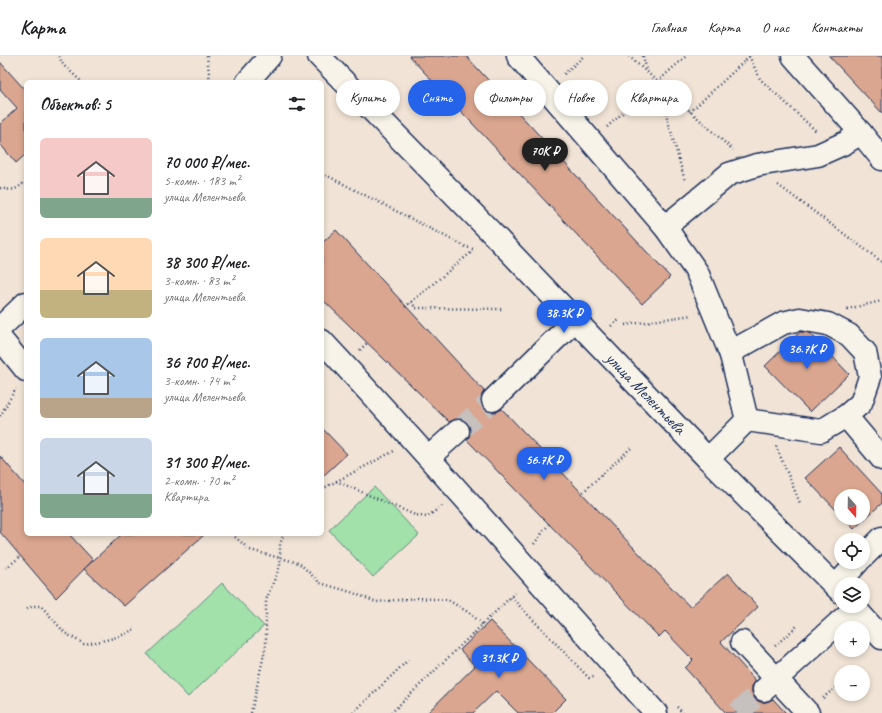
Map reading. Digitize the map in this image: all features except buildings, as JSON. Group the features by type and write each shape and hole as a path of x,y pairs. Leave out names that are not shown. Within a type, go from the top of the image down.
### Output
{"street":[{"path":"249,80 270,56"},
{"name":"улица Мелентьева","path":"319,56 484,225 574,321 596,340 708,459 834,586"},
{"path":"518,56 666,227 697,272 720,325 757,421"},
{"path":"793,56 882,159"},
{"path":"666,227 729,174 757,165 818,155 861,133"},
{"path":"0,328 24,305"},
{"path":"708,459 757,421 821,431 846,416 860,403 875,362 849,335 828,324 800,319 783,323 736,349 731,355"},
{"path":"493,400 574,321"},
{"path":"0,338 24,368"},
{"path":"324,343 429,457 656,713"},
{"path":"846,416 882,459"},
{"path":"429,457 458,431"},
{"path":"870,550 882,538"},
{"path":"770,684 834,612"},
{"name":"улица Мелентьева","path":"860,613 882,638"},
{"path":"742,642 770,684 806,712"}],"path":[{"path":"59,56 63,65 80,80"},
{"path":"207,56 210,80"},
{"path":"547,90 584,56"},
{"path":"643,56 648,74"},
{"path":"659,80 686,56"},
{"path":"692,110 749,57 760,79 833,148"},
{"path":"591,140 618,116"},
{"path":"667,116 692,205"},
{"path":"324,174 473,250 406,306"},
{"path":"0,188 11,191 20,187 24,183"},
{"path":"411,302 416,308 502,309"},
{"path":"625,325 691,315 703,315 707,325 720,325"},
{"path":"608,329 619,320"},
{"path":"0,416 24,374"},
{"path":"757,421 800,503"},
{"path":"324,488 414,441"},
{"path":"583,492 632,447"},
{"path":"336,481 415,515 427,517 437,512 458,491"},
{"path":"251,713 266,645 266,600 280,566 280,544 283,536"},
{"path":"236,537 250,550 299,563 320,583 351,592 376,602 418,598 448,600 471,614 483,625"},
{"path":"6,568 20,556"},
{"path":"391,713 533,576"},
{"path":"511,597 589,678 622,676"},
{"path":"27,610 33,606 41,606 65,632 84,644 104,641 125,635 136,628"},
{"path":"772,648 797,626"},
{"path":"352,713 408,660"},
{"path":"826,696 834,689"}],"green space":[{"path":"374,487 419,535 373,577 329,530"},
{"path":"222,583 264,626 188,697 147,654"}],"tunnel":[{"path":"458,431 493,400"},
{"path":"737,713 764,690"}]}
